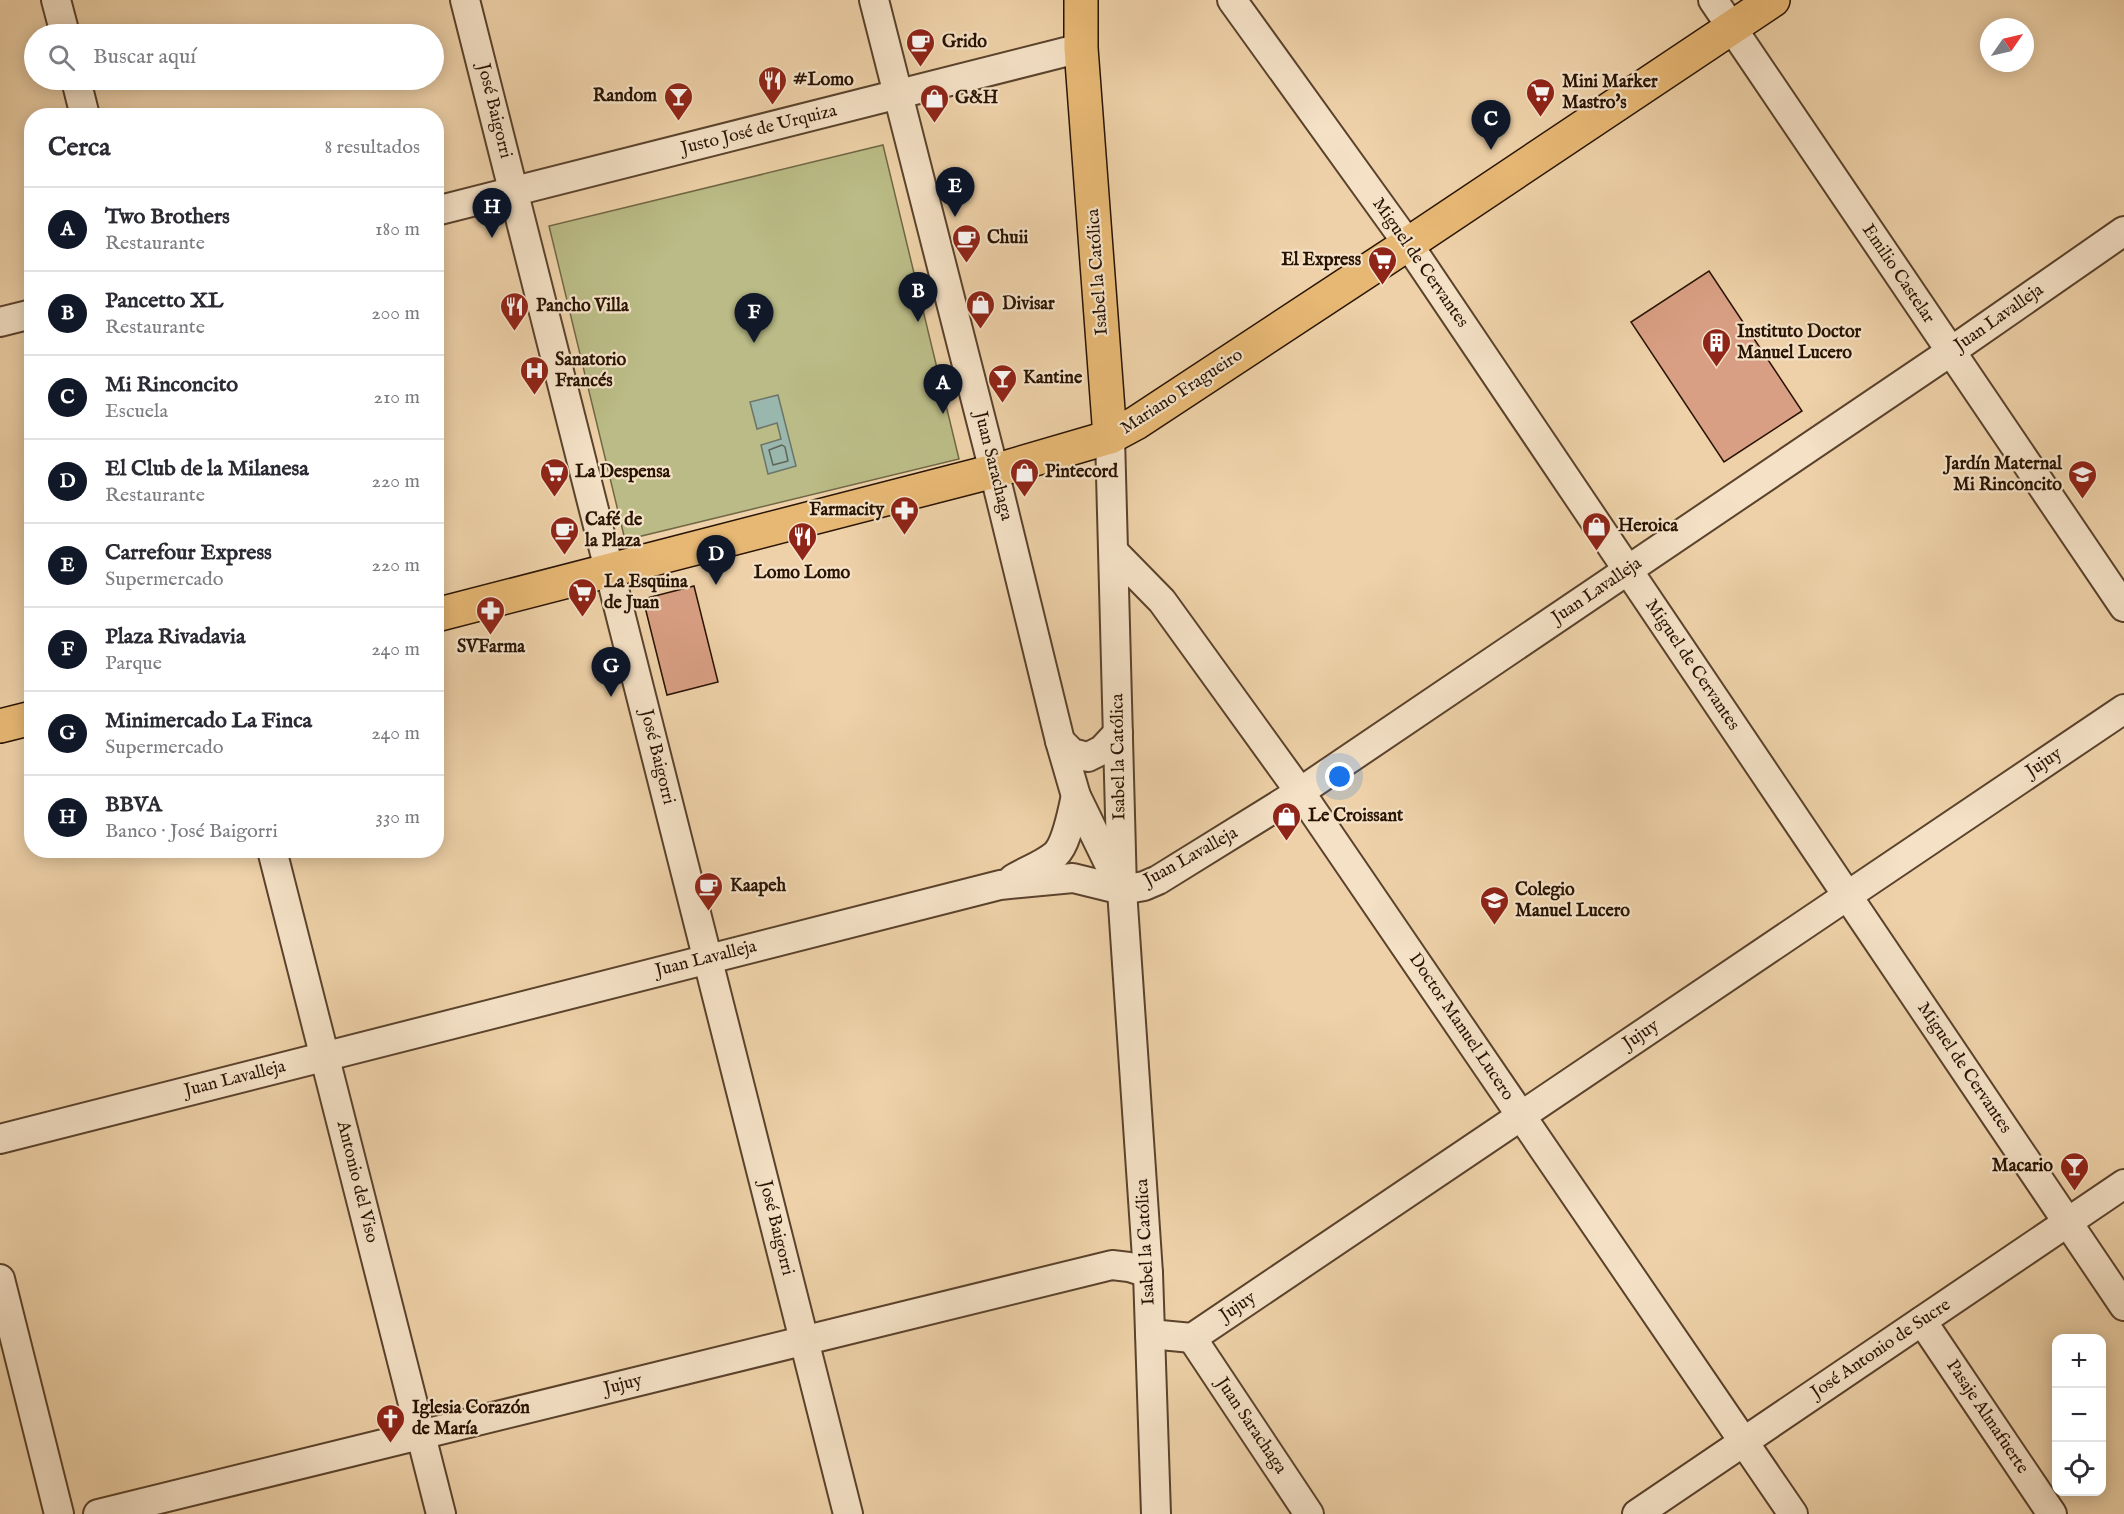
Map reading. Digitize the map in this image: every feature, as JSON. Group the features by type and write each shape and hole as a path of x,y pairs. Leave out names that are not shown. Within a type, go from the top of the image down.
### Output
{"main road":[{"name":"Isabel la Católica","path":"1081,0 1081,48 1110,437"},
{"name":"Mariano Fragueiro","path":"444,613 994,471 1110,437 1136,423 1408,244 1773,0"},
{"path":"0,726 24,720"}],"street":[{"path":"56,0 62,24"},
{"name":"José Baigorri","path":"465,0 848,1514"},
{"name":"Juan Sarachaga","path":"874,0 994,471 1059,741 1076,796 1122,890"},
{"name":"Miguel de Cervantes","path":"1232,0 1408,244 2124,1306"},
{"name":"Emilio Castelar","path":"1713,0 2124,607"},
{"name":"Justo José de Urquiza","path":"444,209 1081,48"},
{"path":"78,90 83,108"},
{"name":"Juan Lavalleja","path":"0,1139 1000,885 1073,878 1122,890 1158,880 1300,792 1950,352 2124,231"},
{"path":"0,322 24,316"},
{"name":"Isabel la Católica","path":"1110,437 1122,890 1148,1273 1156,1514"},
{"name":"Doctor Manuel Lucero","path":"1114,552 1162,601 1300,792 1793,1514"},
{"name":"Jujuy","path":"1192,1338 2124,709"},
{"path":"1059,741 1072,753 1088,757 1102,750 1118,733"},
{"path":"1000,885 1057,853 1065,836 1076,796"},
{"name":"Antonio del Viso","path":"274,858 441,1514"},
{"name":"José Antonio de Sucre","path":"1637,1514 2124,1184"},
{"name":"Jujuy","path":"98,1514 1112,1265 1148,1273"},
{"path":"0,1279 58,1514"},
{"name":"Pasaje Almafuerte","path":"1922,1321 2052,1514"},
{"path":"1150,1334 1192,1338"},
{"name":"Juan Sarachaga","path":"1192,1338 1309,1514"}],"green space":[{"path":"883,145 959,459 625,540 549,226"}],"water":[{"path":"778,395 796,466 768,474 761,445 781,439 777,423 757,429 750,402"}],"building":[{"name":"Instituto Doctor Manuel Lucero","path":"1709,271 1802,411 1724,462 1631,322"},
{"path":"694,586 718,682 667,695 643,599"}],"place":[{"name":"Grido","path":"921,68"},
{"name":"#Lomo","path":"772,106"},
{"name":"Mini Marker Mastro's","path":"1541,118"},
{"name":"Random","path":"678,122"},
{"name":"G&H","path":"934,124"},
{"name":"Mi Rinconcito","path":"1491,150"},
{"name":"Carrefour Express","path":"955,217"},
{"name":"BBVA","path":"492,238"},
{"name":"Chuii","path":"966,264"},
{"name":"El Express","path":"1382,286"},
{"name":"Pancetto XL","path":"918,322"},
{"name":"Divisar","path":"981,330"},
{"name":"Pancho Villa","path":"515,332"},
{"name":"Plaza Rivadavia","path":"754,343"},
{"name":"Instituto Doctor Manuel Lucero","path":"1716,368"},
{"name":"Sanatorio Francés","path":"534,396"},
{"name":"Kantine","path":"1002,404"},
{"name":"Two Brothers","path":"943,414"},
{"name":"La Despensa","path":"554,498"},
{"name":"Pintecord","path":"1024,498"},
{"name":"Jardín Maternal Mi Rinconcito","path":"2083,500"},
{"name":"Farmacity","path":"905,536"},
{"name":"Heroica","path":"1597,552"},
{"name":"Café de la Plaza","path":"564,556"},
{"name":"Lomo Lomo","path":"802,562"},
{"name":"El Club de la Milanesa","path":"716,585"},
{"name":"La Esquina de Juan","path":"583,618"},
{"name":"SVFarma","path":"491,636"},
{"name":"Minimercado La Finca","path":"611,697"},
{"name":"Le Croissant","path":"1287,842"},
{"name":"Kaapeh","path":"709,912"},
{"name":"Colegio Manuel Lucero","path":"1494,926"},
{"name":"Macario","path":"2074,1192"},
{"name":"Iglesia Corazón de María","path":"391,1444"}]}
